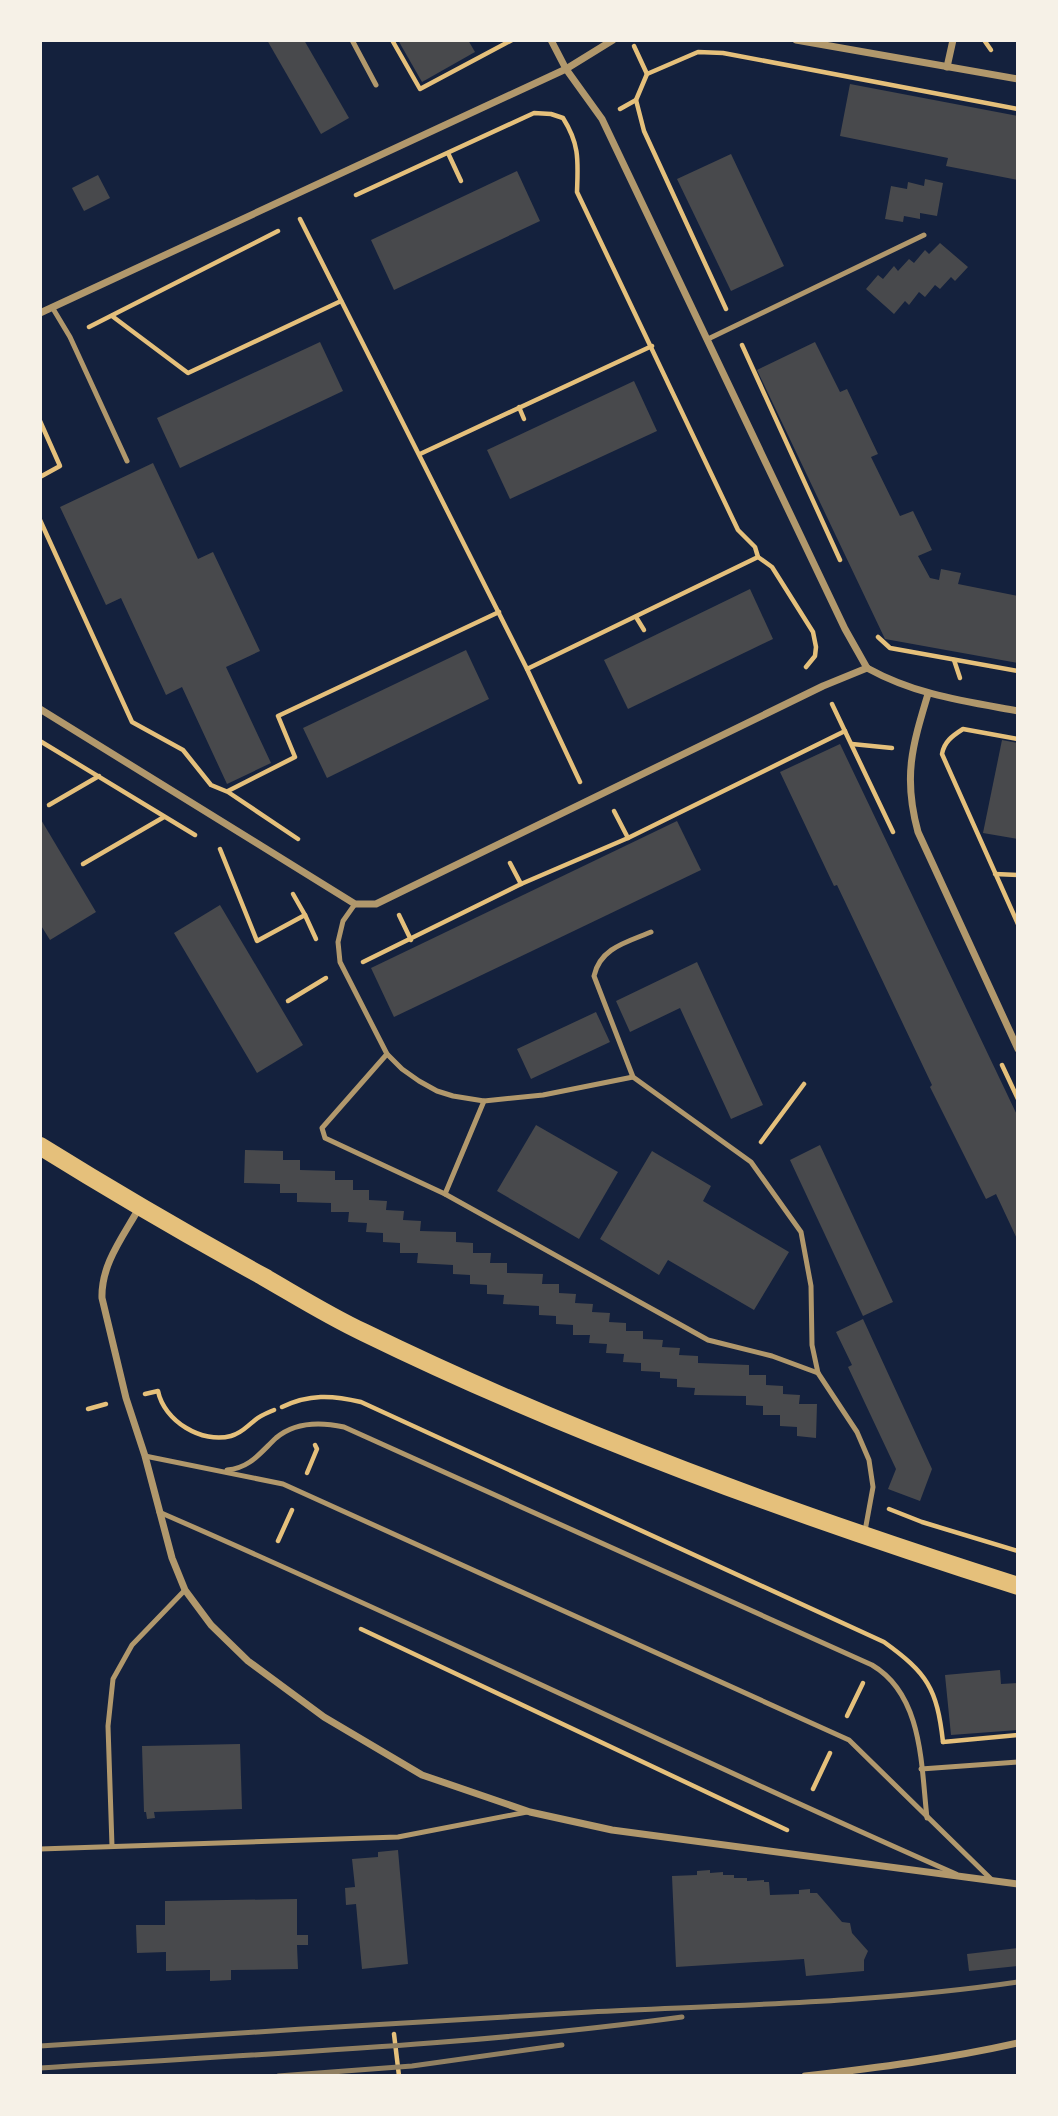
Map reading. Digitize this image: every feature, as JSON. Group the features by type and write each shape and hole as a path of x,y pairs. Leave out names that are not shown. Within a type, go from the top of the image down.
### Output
{"main road":[{"path":"40,1146 139,1208 361,1331 492,1391 688,1473 864,1536 1018,1586"}],"street":[{"path":"551,40 566,69 602,119 845,629 867,668 891,681 928,694 1018,711"},
{"path":"40,313 566,69 613,40"},
{"path":"796,40 1018,79"},
{"path":"947,67 953,40"},
{"path":"40,709 355,904 376,904 823,686 867,668"},
{"path":"928,694 912,749 910,801 918,832 1018,1048"},
{"path":"139,1208 108,1263 102,1282 102,1298 126,1398 145,1456 172,1558 185,1590 211,1625 248,1661 324,1717 422,1775 530,1812 612,1830 1018,1884"},
{"path":"804,2076 966,2055 1018,2043"}],"lane":[{"path":"352,40 376,85"},
{"path":"708,340 733,325 924,234"},
{"path":"52,307 70,337 127,461"},
{"path":"355,904 343,921 338,942 344,971 387,1055 402,1069 437,1091 484,1101 543,1095 633,1077"},
{"path":"651,932 611,949 597,963 594,976 633,1077 751,1162 801,1232 811,1286 812,1345 818,1373 857,1432 869,1460 873,1487 872,1503 864,1536"},
{"path":"387,1055 322,1128 325,1138 445,1194 708,1340 780,1359 818,1373"},
{"path":"445,1194 484,1101"},
{"path":"217,1471 248,1465 278,1437 293,1428 324,1423 344,1427 886,1673 906,1701 917,1738 927,1818"},
{"path":"145,1456 283,1484 849,1740 993,1881"},
{"path":"159,1512 804,1807 965,1877"},
{"path":"112,1846 108,1726 113,1679 132,1645 185,1590"},
{"path":"921,1769 1018,1762"},
{"path":"40,1849 398,1837 530,1812"}],"path":[{"path":"392,40 420,89 512,40"},
{"path":"631,40 647,74"},
{"path":"843,566 644,131 636,100 647,74 698,52 723,53 1018,109"},
{"path":"349,197 534,113 563,118 573,134 578,155 577,192 738,530 755,547 758,557 772,567 813,632 816,647 810,663"},
{"path":"448,153 461,181"},
{"path":"312,214 111,315 188,373 341,300"},
{"path":"300,219 499,612 581,784"},
{"path":"419,454 652,346"},
{"path":"519,407 524,419"},
{"path":"40,421 60,466 40,477"},
{"path":"40,520 132,722 183,750 211,785 228,792 303,842"},
{"path":"527,669 758,557"},
{"path":"228,792 295,757 278,716 499,612"},
{"path":"636,617 644,630"},
{"path":"872,629 890,648 1018,671"},
{"path":"1018,739 963,729 951,736 943,746 942,754 1018,924"},
{"path":"344,971 521,884 628,838 845,731 852,744"},
{"path":"40,741 197,836"},
{"path":"49,806 98,776"},
{"path":"604,793 628,838"},
{"path":"83,864 164,817"},
{"path":"208,842 230,855"},
{"path":"220,849 257,941 305,915 293,894 283,888"},
{"path":"995,874 1018,875"},
{"path":"288,1001 331,975"},
{"path":"751,1162 754,1152 775,1120 804,1084"},
{"path":"126,1398 158,1391 160,1402 187,1428 203,1436 220,1438 244,1432 256,1419 299,1398 325,1396 361,1402 884,1642"},
{"path":"872,1503 922,1522 1018,1551"},
{"path":"943,1742 1018,1735"},
{"path":"394,2034 399,2076"}],"building":[{"path":"267,40 304,40 349,118 321,134"},
{"path":"398,40 468,40 475,52 422,82"},
{"path":"850,84 1018,116 1018,180 946,166 948,158 840,136"},
{"path":"731,154 784,266 731,291 677,179"},
{"path":"517,171 540,221 394,290 371,240"},
{"path":"98,175 110,198 84,211 72,188"},
{"path":"925,179 943,183 937,216 920,213 920,219 904,216 903,222 885,219 891,186 907,189 908,182 924,186"},
{"path":"940,243 968,267 955,281 951,277 940,289 935,285 925,297 919,292 909,305 905,301 894,314 866,289 878,275 883,279 894,266 898,271 909,259 914,263 925,250 929,254"},
{"path":"320,342 343,391 180,468 157,418"},
{"path":"815,342 840,392 847,389 878,454 871,457 900,516 913,511 932,550 918,556 930,578 939,580 941,569 961,573 958,584 1018,596 1018,663 885,639 757,370"},
{"path":"634,381 657,431 510,499 487,450"},
{"path":"153,463 198,559 213,552 260,651 226,667 271,763 227,784 182,687 166,695 121,598 106,605 60,507"},
{"path":"750,589 773,639 628,709 604,660"},
{"path":"466,650 489,699 327,778 303,728"},
{"path":"1002,740 1018,743 1018,839 983,833"},
{"path":"840,744 1018,1117 1018,1241 996,1194 986,1199 930,1087 932,1085 837,885 834,886 780,772"},
{"path":"40,818 96,912 50,940 40,924"},
{"path":"677,821 701,870 394,1017 371,968"},
{"path":"220,905 303,1045 257,1073 174,933"},
{"path":"697,962 763,1105 731,1119 680,1008 630,1032 616,1001"},
{"path":"596,1012 610,1042 531,1079 517,1049"},
{"path":"536,1125 618,1172 579,1239 497,1191"},
{"path":"820,1145 893,1302 863,1316 790,1160"},
{"path":"245,1150 283,1151 283,1160 300,1160 300,1170 335,1171 335,1180 353,1180 353,1190 369,1190 369,1200 387,1201 386,1210 404,1211 403,1220 421,1221 420,1231 456,1232 456,1242 473,1243 473,1253 491,1253 490,1263 507,1263 507,1273 543,1274 542,1284 559,1284 559,1293 576,1294 575,1303 593,1304 592,1312 610,1313 609,1322 626,1323 626,1331 643,1331 643,1339 663,1340 662,1347 680,1348 679,1355 698,1356 698,1363 749,1365 749,1375 766,1375 766,1385 783,1386 783,1394 800,1395 799,1404 817,1404 816,1438 797,1436 797,1427 780,1426 780,1415 763,1415 763,1406 746,1405 746,1396 694,1395 695,1388 677,1387 677,1379 660,1378 660,1372 641,1371 641,1363 623,1362 624,1354 606,1353 607,1344 589,1343 590,1335 573,1335 573,1325 556,1324 556,1316 539,1315 539,1306 503,1304 504,1295 487,1294 487,1285 470,1284 470,1275 453,1274 453,1265 417,1263 418,1253 400,1253 400,1243 383,1242 383,1233 366,1232 367,1223 348,1222 349,1212 331,1212 331,1203 297,1202 297,1193 280,1193 280,1184 244,1183"},
{"path":"652,1151 711,1186 703,1201 789,1252 754,1310 668,1260 659,1275 600,1239"},
{"path":"863,1319 932,1469 920,1501 888,1489 896,1469 848,1367 852,1365 836,1332"},
{"path":"1000,1670 1001,1684 1018,1683 1018,1730 951,1735 945,1675"},
{"path":"240,1744 242,1809 154,1812 155,1818 147,1819 144,1812 142,1746"},
{"path":"398,1850 408,1964 362,1969 356,1904 346,1905 345,1888 355,1887 352,1859 378,1857 378,1852"},
{"path":"710,1870 710,1873 723,1872 723,1875 734,1875 734,1878 747,1878 747,1881 769,1882 770,1895 799,1894 799,1890 810,1889 810,1893 817,1893 842,1922 850,1923 852,1933 868,1951 864,1960 864,1971 806,1976 804,1959 676,1967 672,1876 697,1875 697,1871"},
{"path":"297,1899 297,1935 308,1935 308,1945 297,1945 298,1969 231,1970 231,1980 210,1981 210,1970 166,1971 166,1952 137,1953 136,1925 165,1925 165,1901"},
{"path":"1018,1948 1018,1966 969,1971 967,1954"}],"railway":[{"path":"40,2046 590,2012 858,1999 1018,1982"},
{"path":"40,2068 442,2042 682,2017"},
{"path":"278,2076 412,2066 562,2045"}]}
